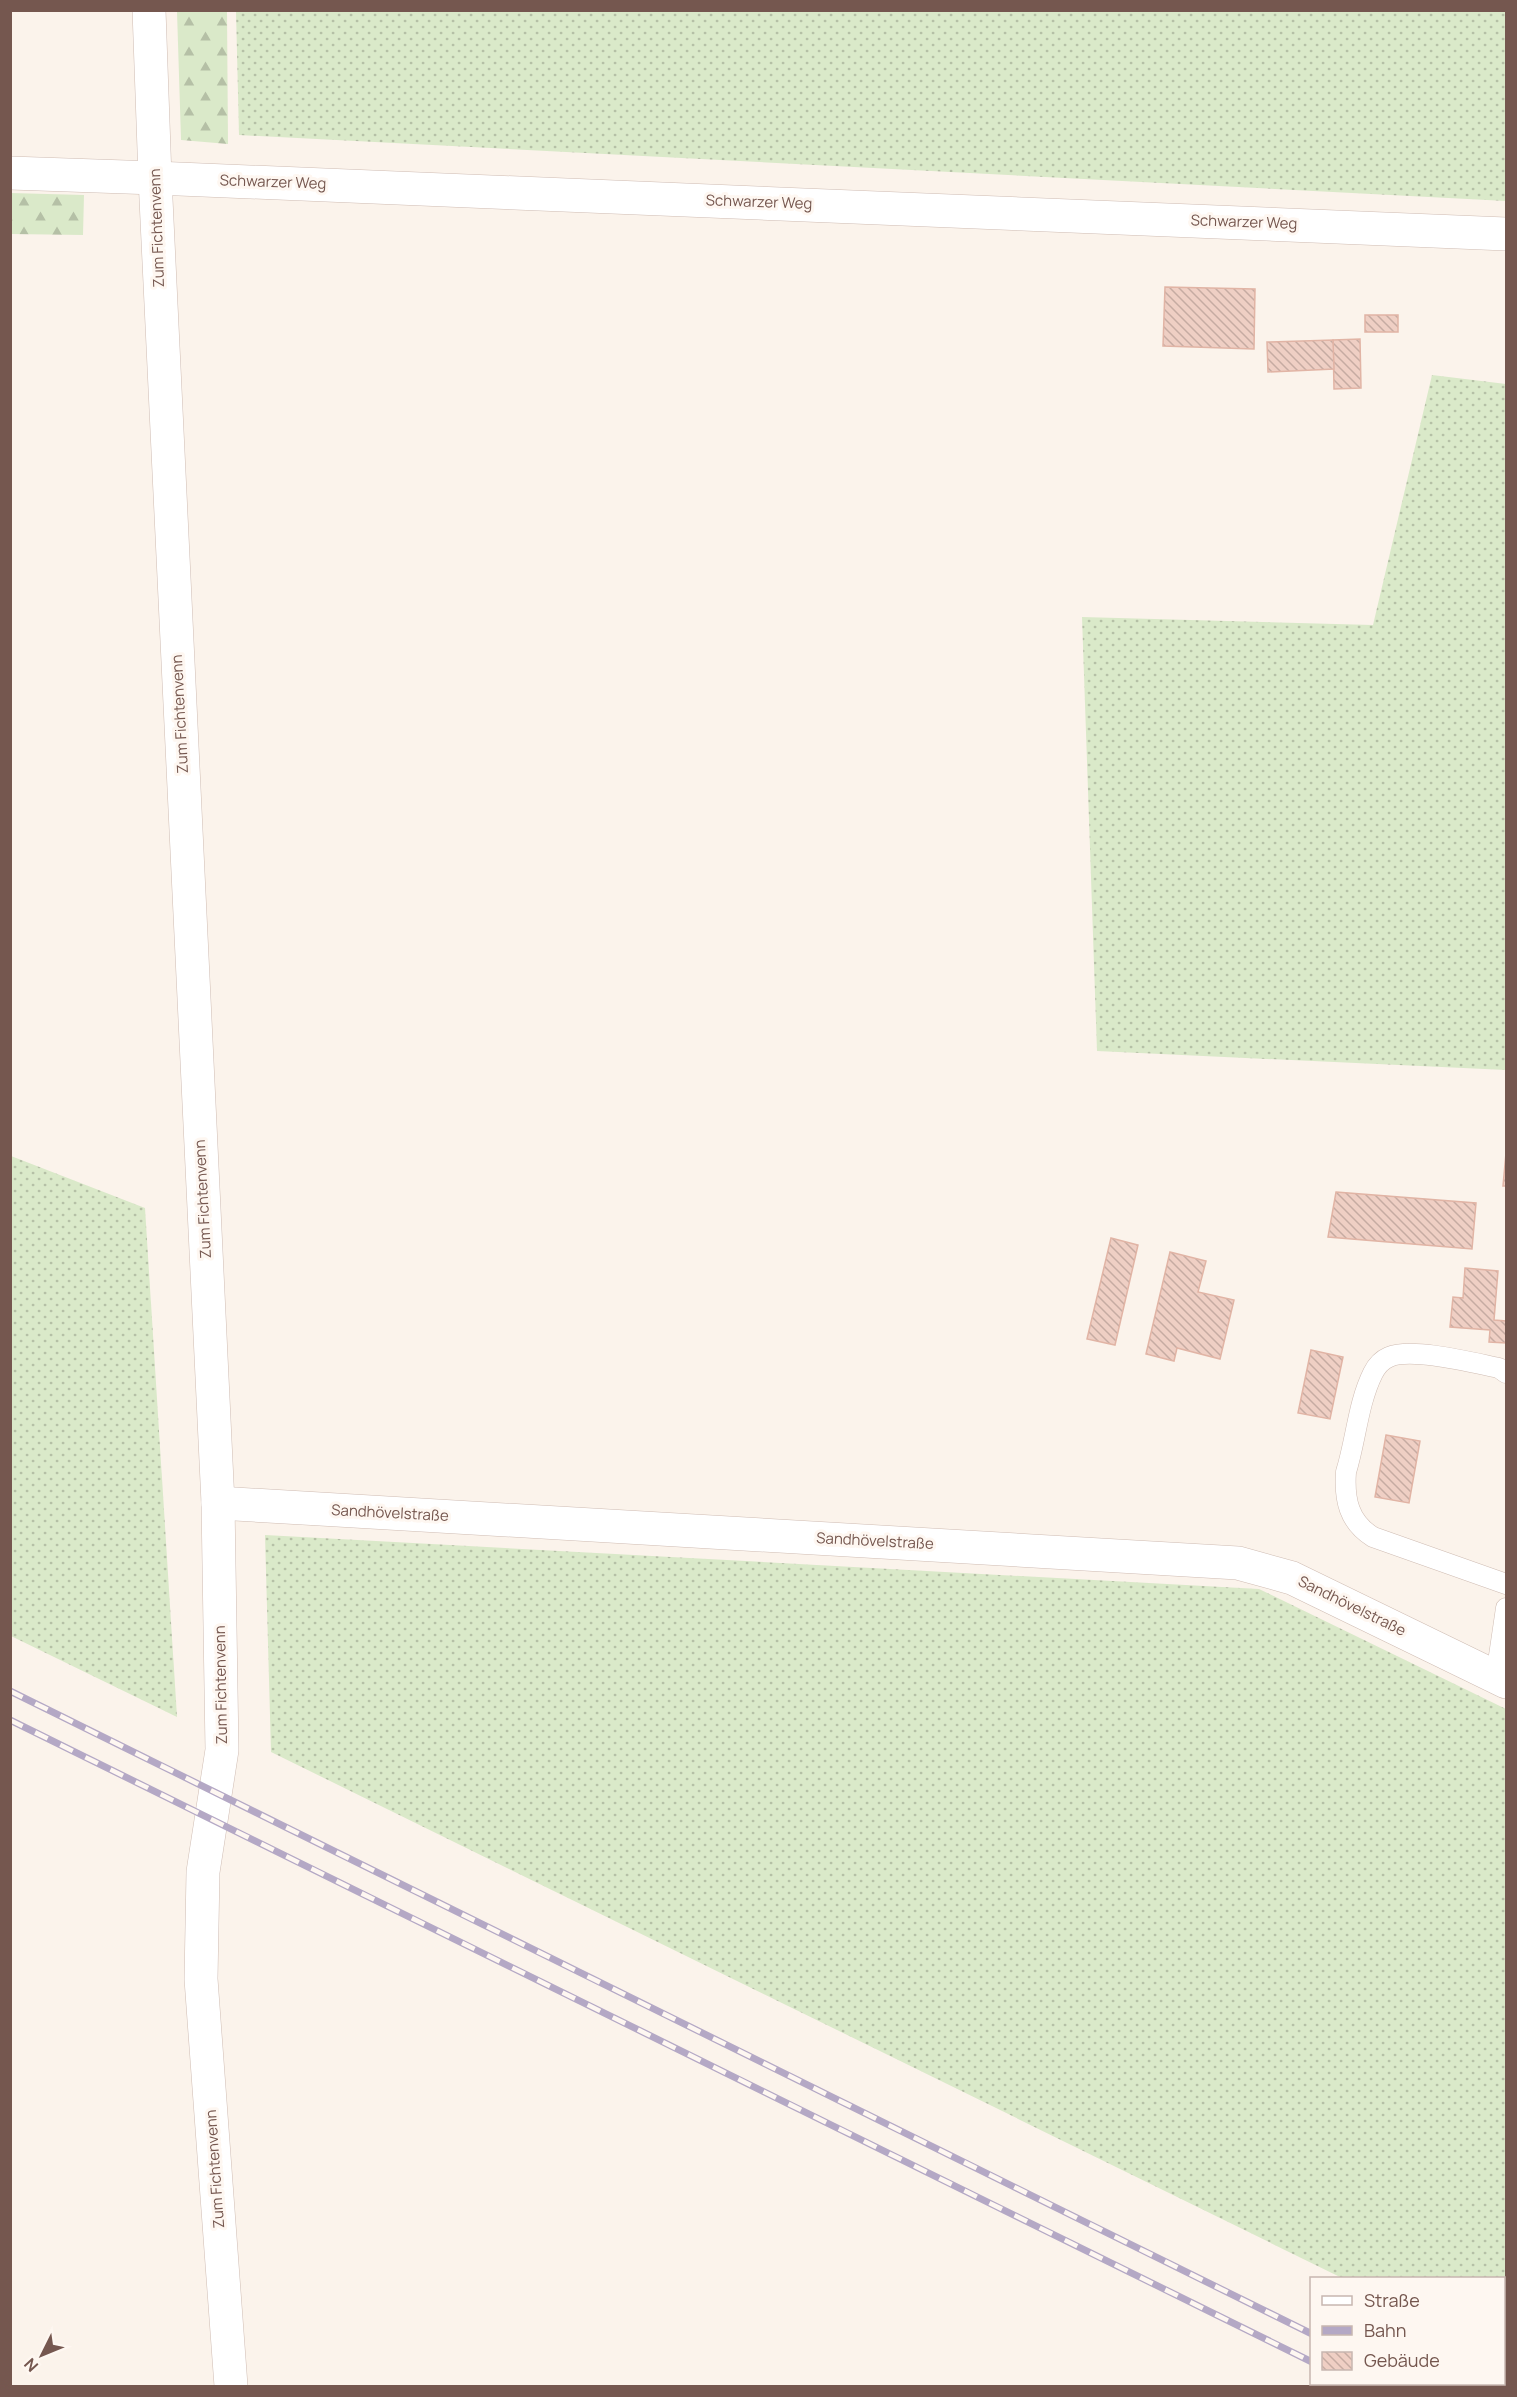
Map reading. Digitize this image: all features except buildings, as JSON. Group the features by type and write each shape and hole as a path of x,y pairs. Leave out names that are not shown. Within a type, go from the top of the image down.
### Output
{"street":[{"name":"Zum Fichtenvenn","path":"149,10 154,178 218,1503 222,1750 203,1872 201,1979 231,2386"},
{"name":"Schwarzer Weg","path":"10,173 1506,234"},
{"name":"Sandhövelstraße","path":"218,1503 1238,1563 1292,1578 1501,1679"}],"lane":[{"path":"1506,1373 1499,1368 1449,1358 1401,1355 1386,1358 1373,1372 1367,1388 1345,1484 1347,1507 1363,1531 1373,1537 1506,1584"},
{"path":"1501,1679 1506,1608"}],"green space":[{"path":"177,11 227,11 228,144 181,140"},
{"path":"236,11 1506,11 1506,201 239,135"},
{"path":"11,193 84,195 83,235 11,234"},
{"path":"1432,375 1506,384 1506,1070 1097,1051 1082,617 1373,625"},
{"path":"11,1156 145,1208 177,1717 11,1636"},
{"path":"265,1535 1259,1589 1506,1709 1506,2361 1505,2277 1340,2277 271,1752"}],"railway":[{"path":"10,1691 1310,2333"},
{"path":"10,1720 1310,2361"}]}
